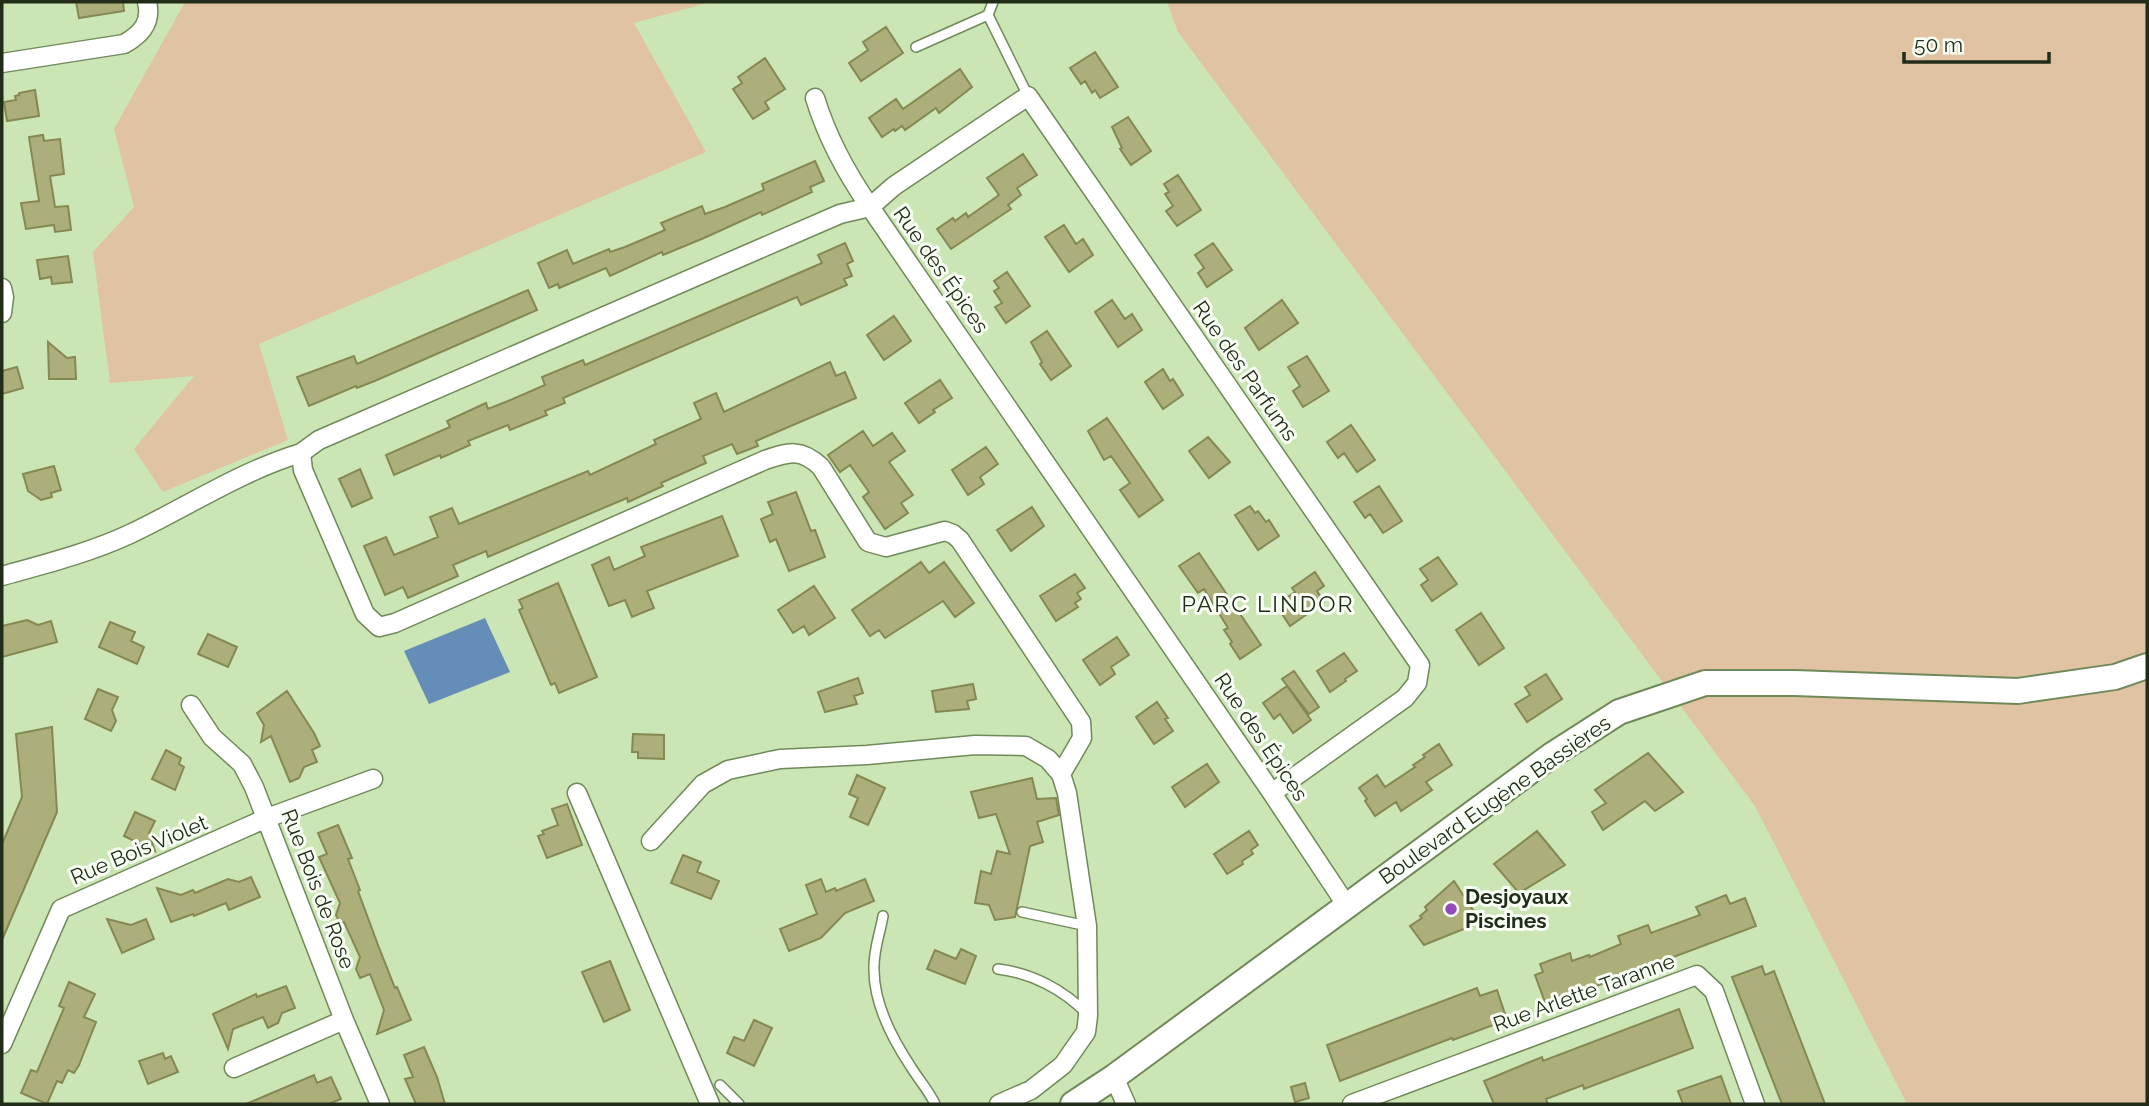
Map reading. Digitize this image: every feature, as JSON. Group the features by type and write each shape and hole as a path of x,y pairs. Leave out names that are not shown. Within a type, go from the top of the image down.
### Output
{"street":[{"path":"2,63 124,44 145,28 149,16 147,2"},
{"path":"815,98 821,118 852,182 870,207 894,186 1028,96"},
{"name":"Rue des Parfums","path":"1028,96 1420,665 1417,683 1405,698 1272,793"},
{"name":"Rue des Épices","path":"2,576 75,556 130,534 212,490 301,453 318,440 827,219 870,207 1347,906"},
{"path":"2,288 2,313"},
{"path":"301,453 303,470 365,614 379,627 395,623 765,460 784,454 800,453 821,467 862,536 869,542 886,547 945,531 961,540 1081,722 1082,738 1061,774"},
{"name":"Boulevard Eugène Bassières","path":"1073,1104 1114,1077 1552,755 1619,712 1705,683 1795,683 2018,691 2115,677 2147,666"},
{"name":"Rue Bois de Rose","path":"191,705 212,737 242,764 267,818 380,1104"},
{"path":"651,841 703,784 729,770 780,759 867,755 975,745 1026,746 1048,760 1061,774 1067,793 1087,926 1086,1032 1063,1065 1031,1090 999,1104"},
{"name":"Rue Bois Violet","path":"2,1044 61,909 267,818 373,779"},
{"path":"577,793 710,1104"},
{"name":"Rue Arlette Taranne","path":"1352,1104 1697,975 1714,991 1755,1104"},
{"path":"234,1068 345,1020"},
{"path":"1114,1077 1126,1104"}],"lane":[{"path":"916,47 988,15 993,2"},
{"path":"988,15 1028,96"},
{"path":"1022,912 1087,926"},
{"path":"883,916 873,972 877,995 892,1033 909,1065 935,1104"},
{"path":"998,969 1013,970 1057,989 1072,998 1088,1016"},
{"path":"720,1086 739,1104"}],"shaded area":[{"path":"185,2 711,2 634,23 706,152 259,344 288,440 163,492 134,449 194,376 110,383 93,252 134,207 114,129"},
{"path":"1167,2 2147,2 2147,1104 1907,1104 1755,806 1178,32"}],"water":[{"path":"485,618 510,672 429,704 404,651"}],"building":[{"path":"76,2 123,2 124,11 79,18"},
{"path":"886,27 903,53 861,81 849,63 868,50 863,42"},
{"path":"1095,52 1118,87 1100,98 1095,90 1092,93 1085,81 1081,84 1070,68"},
{"path":"765,58 785,89 765,102 769,109 753,119 733,89 742,83 738,77"},
{"path":"960,69 972,87 939,113 936,108 905,130 902,126 882,137 869,118 896,99 903,109"},
{"path":"35,90 39,116 7,121 4,102 16,100 15,96 19,93"},
{"path":"1128,117 1151,151 1131,165 1120,149 1122,148 1112,127"},
{"path":"43,135 44,141 60,139 64,174 50,176 55,207 68,206 71,230 55,232 54,225 26,229 21,203 39,201 29,137"},
{"path":"1023,154 1037,175 1017,188 1021,195 1008,205 1011,209 951,249 937,229 953,218 955,221 966,213 968,217 999,195 987,178"},
{"path":"815,161 824,181 810,187 812,192 663,255 662,252 610,276 606,268 559,288 558,284 549,288 538,263 567,250 573,264 609,249 610,252 625,247 665,230 661,223 702,206 705,214 725,207 764,190 762,184"},
{"path":"1178,175 1201,210 1177,226 1166,211 1173,206 1165,194 1169,192 1164,184"},
{"path":"1064,225 1076,244 1083,239 1093,255 1069,272 1045,237"},
{"path":"845,243 853,261 847,264 852,276 844,279 847,285 801,305 797,297 563,398 565,403 545,411 547,415 510,430 508,425 468,441 470,445 441,458 440,455 394,475 386,455 450,427 447,421 486,403 488,409 508,401 545,385 542,377 583,360 585,365 822,263 818,255"},
{"path":"1213,243 1232,270 1207,287 1198,273 1204,268 1195,255"},
{"path":"68,256 72,282 52,284 51,277 40,279 37,260"},
{"path":"1007,272 1030,306 1006,323 995,307 1002,303 994,291 999,288 994,281"},
{"path":"528,290 537,310 377,380 309,406 297,377 354,356 357,364"},
{"path":"1112,300 1125,319 1132,314 1142,330 1118,347 1095,312"},
{"path":"1282,300 1298,323 1259,350 1245,328"},
{"path":"894,316 911,341 884,360 867,335"},
{"path":"1047,331 1071,366 1051,380 1040,364 1042,362 1031,342"},
{"path":"48,342 67,358 75,357 76,379 49,379"},
{"path":"1307,356 1329,391 1303,407 1293,391 1300,386 1288,367"},
{"path":"830,362 836,376 845,372 856,398 756,441 758,446 737,454 732,444 703,456 706,463 661,483 663,486 628,502 627,498 488,557 486,551 453,565 458,576 408,598 403,587 385,595 364,546 386,537 394,555 438,537 430,517 452,508 459,524 588,471 590,475 656,444 654,440 701,419 694,403 716,393 724,412"},
{"path":"17,367 23,388 2,394 2,371"},
{"path":"1163,369 1183,395 1163,409 1145,382"},
{"path":"940,380 952,398 919,423 905,403"},
{"path":"1107,418 1163,500 1139,517 1120,490 1130,483 1111,456 1104,460 1088,431"},
{"path":"1351,425 1375,460 1357,472 1344,453 1338,458 1327,442"},
{"path":"863,431 873,446 892,433 905,451 889,462 913,495 901,503 908,513 885,529 863,497 869,492 850,465 840,472 828,455"},
{"path":"1208,437 1230,462 1209,478 1189,451"},
{"path":"986,447 998,464 980,477 984,484 968,495 952,470"},
{"path":"54,466 61,490 51,493 52,497 41,500 28,491 23,474"},
{"path":"360,469 372,498 352,507 339,479"},
{"path":"1379,486 1402,521 1383,533 1370,514 1365,518 1354,502"},
{"path":"796,492 811,531 815,530 825,557 789,571 776,539 770,542 761,519 773,514 768,502"},
{"path":"1250,506 1255,513 1258,511 1266,522 1269,520 1279,536 1258,550 1235,515"},
{"path":"1032,507 1044,526 1011,551 997,530"},
{"path":"722,516 738,556 647,591 654,608 632,617 625,600 609,606 592,565 609,557 614,570 645,556 641,547"},
{"path":"1199,553 1261,645 1240,659 1224,630 1228,628 1204,589 1198,593 1179,566"},
{"path":"1438,557 1457,584 1432,601 1421,585 1428,580 1420,569"},
{"path":"921,562 929,573 944,562 974,603 955,617 943,601 885,638 879,630 870,636 852,610"},
{"path":"1315,572 1324,586 1317,591 1324,602 1290,626 1276,605 1295,592 1292,588"},
{"path":"1075,574 1085,588 1077,593 1081,599 1075,603 1078,607 1056,621 1040,596"},
{"path":"558,583 597,677 559,693 555,683 551,685 519,610 523,608 519,600"},
{"path":"814,586 835,618 809,635 804,626 793,633 778,610"},
{"path":"1481,613 1504,648 1479,665 1456,630"},
{"path":"27,620 38,625 51,621 57,642 2,657 2,626"},
{"path":"110,622 135,632 131,641 144,647 137,664 99,647"},
{"path":"208,634 237,647 228,667 198,654"},
{"path":"1117,637 1129,655 1111,667 1115,674 1100,685 1083,660"},
{"path":"1344,653 1357,671 1330,692 1317,671"},
{"path":"1294,671 1319,707 1309,714 1282,679"},
{"path":"1546,674 1562,699 1527,722 1515,704 1530,695 1525,687"},
{"path":"858,678 863,693 854,696 857,704 825,712 818,692"},
{"path":"973,684 976,699 967,701 969,709 936,712 932,691"},
{"path":"1287,686 1311,720 1293,733 1280,714 1274,719 1263,703"},
{"path":"98,689 118,697 112,710 116,721 111,731 85,719"},
{"path":"287,691 320,746 312,750 317,762 304,767 299,778 290,782 271,736 261,742 264,725 257,713"},
{"path":"1157,702 1173,731 1154,744 1136,717"},
{"path":"52,727 57,812 2,940 2,844 22,797 16,734"},
{"path":"633,734 664,735 664,759 638,758 638,752 632,752"},
{"path":"1439,744 1452,765 1426,782 1432,790 1401,811 1396,802 1375,816 1359,788 1377,775 1385,787 1415,767 1413,765 1425,757 1423,755"},
{"path":"166,750 181,758 179,764 184,767 175,790 152,779"},
{"path":"1648,753 1683,792 1655,811 1645,801 1603,830 1592,812 1606,803 1595,790"},
{"path":"1207,764 1219,782 1185,807 1172,787"},
{"path":"857,775 885,788 868,825 850,817 858,798 849,794"},
{"path":"1032,778 1037,799 1056,798 1059,815 1037,822 1043,842 1030,846 1015,917 995,920 989,905 975,903 981,871 991,874 997,851 1010,854 996,814 979,818 971,792"},
{"path":"567,804 582,845 547,858 538,836 544,834 542,831 558,825 552,809"},
{"path":"135,812 155,821 149,833 155,851 124,836"},
{"path":"338,825 352,858 348,859 378,945 411,1020 377,1034 384,1010 370,974 360,978 356,969 360,957 344,922 340,924 336,915 340,903 319,857 327,854 318,833"},
{"path":"1249,831 1258,845 1251,850 1253,854 1242,861 1243,864 1227,874 1214,854"},
{"path":"1537,831 1565,865 1519,893 1494,864"},
{"path":"683,855 701,862 697,872 719,881 711,899 671,883"},
{"path":"251,877 260,897 229,910 226,903 171,922 157,888 181,895 193,890 195,893 228,879 239,882"},
{"path":"821,879 826,892 835,888 836,891 865,879 874,901 845,913 821,938 789,951 780,929 817,914 806,885"},
{"path":"1454,881 1481,922 1424,945 1410,926 1422,918 1420,916 1427,910 1425,907"},
{"path":"1726,895 1730,904 1745,898 1756,926 1546,1005 1535,975 1543,972 1540,964 1570,953 1572,961 1589,955 1590,957 1621,944 1618,936 1648,925 1651,933 1700,915 1696,907"},
{"path":"107,919 131,925 146,919 154,939 122,953"},
{"path":"961,949 976,956 965,984 927,969 935,950 956,959"},
{"path":"610,961 630,1010 604,1022 582,972"},
{"path":"1762,966 1765,975 1774,971 1825,1104 1782,1104 1732,977"},
{"path":"69,982 95,994 84,1017 96,1022 79,1065 74,1073 68,1070 62,1083 57,1081 47,1104 21,1093 31,1070 37,1072 64,1008 59,1006"},
{"path":"286,986 295,1008 282,1013 278,1023 268,1028 263,1017 233,1029 228,1049 213,1014 256,994 257,997"},
{"path":"1477,988 1480,996 1497,990 1507,1020 1340,1081 1327,1045"},
{"path":"1679,1009 1693,1048 1584,1089 1583,1085 1546,1099 1548,1104 1494,1104 1484,1081 1542,1057 1543,1061"},
{"path":"754,1020 772,1028 754,1066 727,1053 734,1037 744,1041"},
{"path":"424,1047 445,1104 416,1104 405,1079 413,1077 404,1055"},
{"path":"163,1053 165,1059 171,1056 178,1072 148,1084 139,1061"},
{"path":"314,1075 317,1083 331,1077 341,1099 329,1104 246,1104"},
{"path":"1721,1076 1731,1104 1683,1104 1678,1091"},
{"path":"1305,1083 1309,1098 1295,1102 1291,1087"}],"place":[{"name":"Desjoyaux Piscines","path":"1451,909"}],"district":[{"name":"PARC LINDOR","path":"1268,604"}]}
